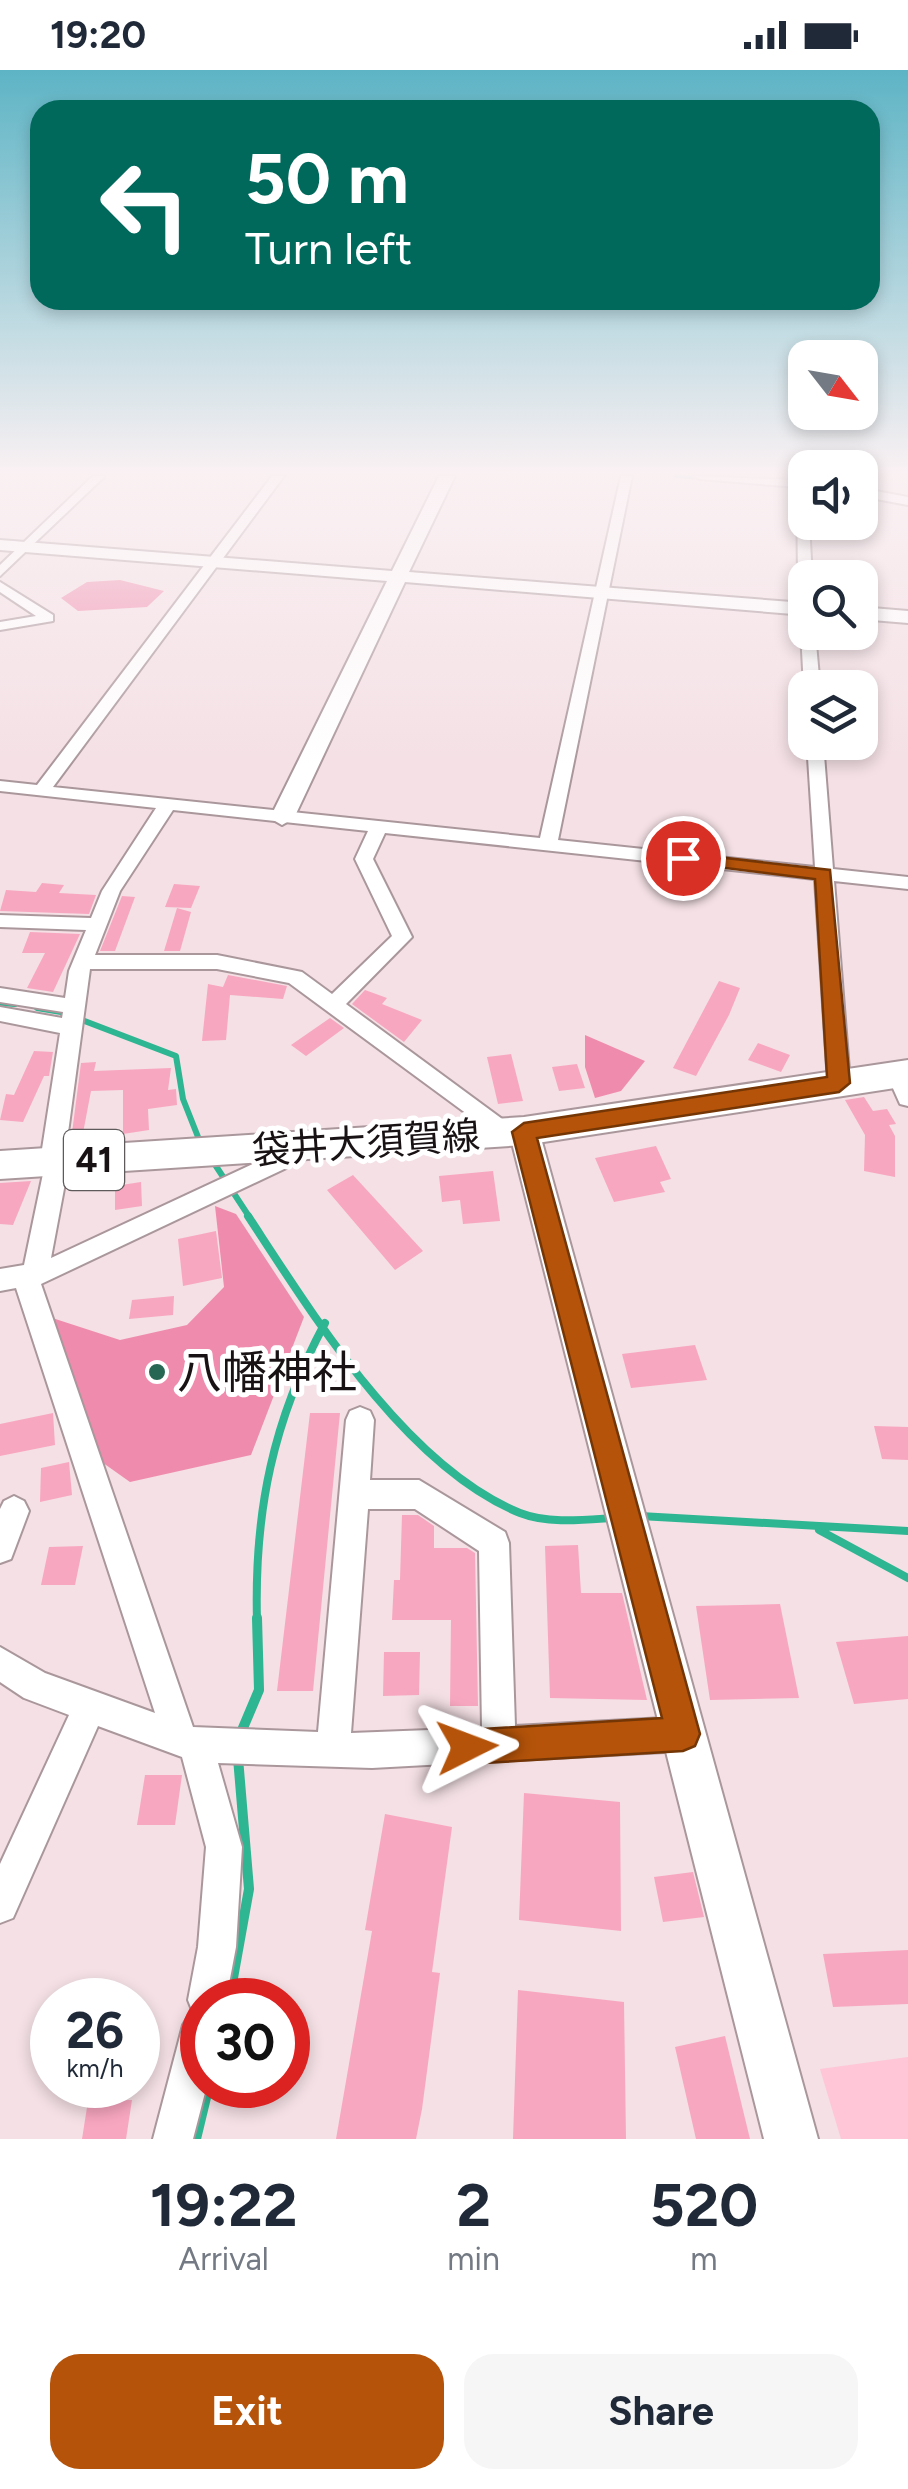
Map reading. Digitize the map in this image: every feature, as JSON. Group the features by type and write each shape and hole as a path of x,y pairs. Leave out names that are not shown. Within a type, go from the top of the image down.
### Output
{"main road":[{"name":"袋井大須賀線","path":"0,1165 188,1156 514,1132 839,1083 905,1082"}],"street":[{"path":"42,790 205,573"},
{"path":"354,573 788,607"},
{"path":"282,818 402,573"},
{"path":"548,843 609,573"},
{"path":"0,586 48,618 0,626"},
{"path":"878,614 908,617"},
{"path":"816,760 839,1083"},
{"path":"0,786 908,884"},
{"path":"168,805 110,891 82,962 54,1162 20,1277 224,1848 218,1947 212,1978"},
{"path":"332,1006 402,938 364,859 378,827"},
{"path":"0,921 96,924"},
{"path":"82,962 217,962 295,977 514,1132 683,1734 791,2139"},
{"path":"0,995 75,1018"},
{"path":"0,1014 75,1018"},
{"path":"20,1277 102,1248 311,1147"},
{"path":"333,1750 360,1420"},
{"path":"354,1495 419,1494 494,1544 499,1746"},
{"path":"0,1548 14,1511"},
{"path":"0,1663 36,1686 188,1743 333,1750 499,1746 683,1734"},
{"path":"0,1905 90,1708"},
{"path":"173,2139 181,2108"}],"shaded area":[{"path":"120,580 164,591 147,607 78,611 61,598 87,582"},
{"path":"585,1035 645,1061 621,1091 595,1098 585,1067"},
{"path":"215,1206 236,1214 304,1317 251,1455 130,1482 82,1448 37,1313 120,1340 187,1325 224,1287"},
{"path":"908,2057 908,2139 841,2139 820,2069"}],"building":[{"path":"42,883 64,885 59,893 96,895 89,914 0,911 6,890 36,892"},
{"path":"174,884 200,886 191,908 165,907"},
{"path":"122,896 135,897 115,951 100,951"},
{"path":"177,908 191,912 180,951 164,951"},
{"path":"30,932 80,934 53,992 27,988 45,953 22,953"},
{"path":"228,975 287,986 283,999 230,995 226,1040 202,1041 208,984 223,987"},
{"path":"719,981 740,988 729,1015 696,1076 673,1068"},
{"path":"365,990 387,998 382,1004 422,1020 404,1042 352,1004"},
{"path":"330,1018 344,1028 306,1056 291,1045"},
{"path":"758,1043 790,1055 781,1072 748,1060"},
{"path":"34,1051 53,1052 49,1076 44,1076 23,1122 0,1120 6,1094 14,1095"},
{"path":"511,1054 523,1101 498,1104 487,1057"},
{"path":"96,1062 94,1071 171,1068 168,1090 176,1089 177,1105 148,1109 149,1130 123,1134 123,1090 91,1091 83,1133 72,1133 81,1063"},
{"path":"577,1064 585,1088 559,1091 552,1067"},
{"path":"864,1097 873,1111 887,1109 896,1124 889,1125 895,1136 895,1177 864,1171 865,1135 845,1100"},
{"path":"656,1146 671,1179 660,1182 665,1192 614,1202 595,1158"},
{"path":"493,1171 500,1221 463,1224 460,1200 442,1202 439,1176"},
{"path":"353,1175 423,1251 395,1270 327,1190"},
{"path":"31,1181 13,1225 0,1224 0,1183"},
{"path":"141,1182 142,1206 115,1210 115,1186"},
{"path":"216,1231 222,1278 183,1286 178,1239"},
{"path":"174,1296 173,1315 129,1319 132,1300"},
{"path":"695,1345 707,1380 631,1388 622,1354"},
{"path":"53,1413 55,1445 0,1456 0,1424"},
{"path":"310,1413 340,1413 313,1691 277,1691"},
{"path":"874,1426 908,1427 908,1460 882,1459"},
{"path":"69,1462 72,1495 40,1502 41,1468"},
{"path":"402,1515 418,1515 434,1526 434,1548 467,1548 475,1553 478,1706 450,1706 451,1620 392,1620 394,1580 400,1580"},
{"path":"578,1545 581,1593 622,1593 647,1700 550,1698 545,1546"},
{"path":"83,1546 75,1585 41,1585 49,1547"},
{"path":"780,1604 799,1698 710,1700 696,1606"},
{"path":"908,1636 908,1699 854,1704 836,1642"},
{"path":"384,1652 420,1652 419,1695 383,1696"},
{"path":"145,1775 182,1775 175,1825 137,1825"},
{"path":"524,1793 620,1802 621,1931 519,1920"},
{"path":"385,1814 452,1827 432,1972 440,1973 422,2109 416,2139 336,2139 372,1931 365,1930"},
{"path":"693,1872 704,1917 663,1922 654,1877"},
{"path":"908,1950 908,2004 833,2007 823,1954"},
{"path":"518,1990 624,2002 626,2139 513,2139"},
{"path":"725,2036 750,2139 696,2139 675,2047"},
{"path":"87,2108 131,2108 126,2139 82,2139"}],"waterway":[{"path":"0,1003 15,1004"},
{"path":"37,1008 61,1012 176,1056 183,1099 200,1142"},
{"path":"212,1160 250,1218"},
{"path":"248,1216 323,1327"},
{"path":"323,1327 325,1323"},
{"path":"257,1618 259,1542 270,1467 292,1395 323,1327"},
{"path":"323,1327 401,1425 478,1491 531,1516 554,1520 612,1518"},
{"path":"640,1516 908,1531"},
{"path":"819,1530 908,1578"},
{"path":"240,1735 259,1690 257,1618"},
{"path":"233,1978 249,1889 238,1758"},
{"path":"196,2139 203,2108"}],"place":[{"name":"八幡神社","path":"157,1372"}],"route":[{"path":"467,1747 683,1734 524,1132 839,1083 824,874 683,858"}]}
